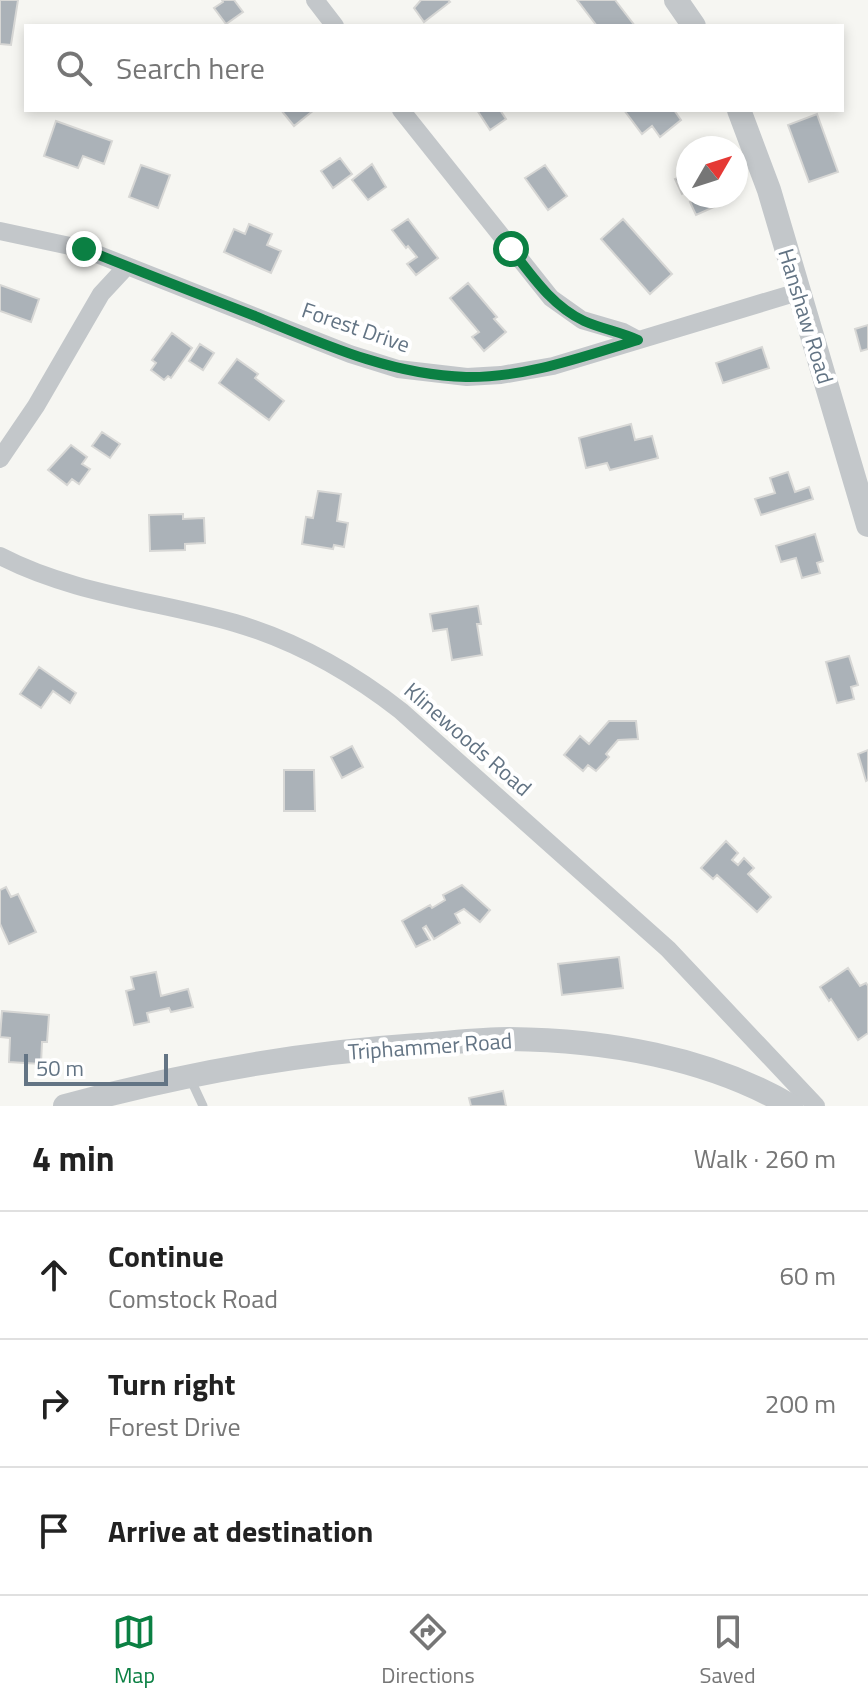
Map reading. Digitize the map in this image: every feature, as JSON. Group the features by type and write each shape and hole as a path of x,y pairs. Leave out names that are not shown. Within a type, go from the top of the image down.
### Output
{"street":[{"path":"315,0 333,24"},
{"path":"676,0 693,24"},
{"path":"403,112 551,298 582,320 638,340"},
{"name":"Hanshaw Road","path":"740,112 769,190 868,525"},
{"name":"Forest Drive","path":"0,231 84,249 350,354 398,369 467,377 535,371 798,292"},
{"path":"0,459 36,406 101,294 127,266"},
{"name":"Klinewoods Road","path":"0,556 67,583 235,623 282,639 369,686 573,862 668,949 816,1106"},
{"name":"Triphammer Road","path":"65,1106 188,1075 276,1059 506,1039 625,1048 736,1081 791,1106"}],"lane":[{"path":"188,1075 203,1106"}],"building":[{"path":"0,0 18,0 11,45 0,44"},
{"path":"222,0 234,0 243,12 226,24 214,8"},
{"path":"421,0 450,2 424,22 414,8"},
{"path":"577,0 615,0 633,24 595,24"},
{"path":"283,112 312,112 294,126"},
{"path":"478,112 501,112 506,119 490,130"},
{"path":"626,112 675,112 681,120 660,137 652,126 642,134"},
{"path":"817,114 838,172 809,182 788,125"},
{"path":"56,121 112,141 104,164 83,156 78,168 44,156"},
{"path":"340,158 352,174 333,188 321,171"},
{"path":"372,164 386,187 368,200 352,180"},
{"path":"141,165 170,175 158,208 129,197"},
{"path":"545,165 567,196 548,210 525,178"},
{"path":"693,208 712,208 696,215"},
{"path":"408,219 438,258 416,275 407,264 417,257 392,230"},
{"path":"623,219 672,274 650,294 601,239"},
{"path":"249,224 272,234 267,245 281,251 271,273 224,252 234,229 245,234"},
{"path":"468,283 506,332 484,351 472,337 479,332 450,298"},
{"path":"0,285 39,299 31,322 0,311"},
{"path":"868,325 868,349 861,351 855,329"},
{"path":"172,333 192,348 171,378 168,376 164,380 151,370 156,363 152,360"},
{"path":"200,344 214,353 203,370 189,361"},
{"path":"762,347 769,368 723,383 716,363"},
{"path":"237,359 258,374 255,378 284,401 269,420 219,383"},
{"path":"631,424 635,440 652,436 658,458 610,470 607,463 586,468 579,438"},
{"path":"102,432 120,444 110,458 92,446"},
{"path":"71,445 87,457 82,464 90,469 79,484 72,479 67,485 48,470"},
{"path":"788,472 795,492 809,487 813,499 761,515 755,499 775,493 770,478"},
{"path":"318,491 341,494 337,521 348,523 344,547 334,545 333,549 302,544 306,517 313,518"},
{"path":"183,514 183,519 204,518 205,543 185,544 185,550 150,551 149,515"},
{"path":"815,534 823,561 817,563 820,573 802,578 796,558 781,562 776,546"},
{"path":"478,606 481,624 477,624 482,655 452,660 447,629 433,631 430,614"},
{"path":"849,656 858,685 851,687 854,699 837,703 826,662"},
{"path":"39,667 76,693 70,703 53,691 41,708 20,694"},
{"path":"609,721 636,721 638,739 618,740 606,754 609,757 596,771 588,765 583,771 564,755 580,736 589,744"},
{"path":"352,746 363,767 342,778 331,757"},
{"path":"868,750 868,780 866,781 858,754"},
{"path":"284,770 314,770 315,811 284,811"},
{"path":"726,841 738,853 732,860 738,865 744,858 754,868 748,874 771,897 757,912 717,875 713,879 701,868"},
{"path":"462,885 490,910 480,922 464,909 455,914 460,923 434,939 426,926 423,928 430,940 416,947 402,921 430,905 432,908 445,900 443,895"},
{"path":"6,887 11,897 18,894 36,932 9,944 0,924 0,890"},
{"path":"619,957 623,988 562,995 558,964"},
{"path":"848,968 860,986 866,983 868,986 868,1033 858,1040 820,987"},
{"path":"156,972 161,996 188,989 193,1007 147,1013 149,1022 134,1025 126,991 134,989 131,977"},
{"path":"2,1011 49,1015 47,1042 42,1042 41,1064 9,1062 10,1038 0,1037"},
{"path":"503,1091 506,1106 471,1106 469,1098"}],"route":[{"path":"84,249 350,354 398,369 467,377 535,371 638,340 623,332 582,320 566,310 551,298 511,249"}]}
